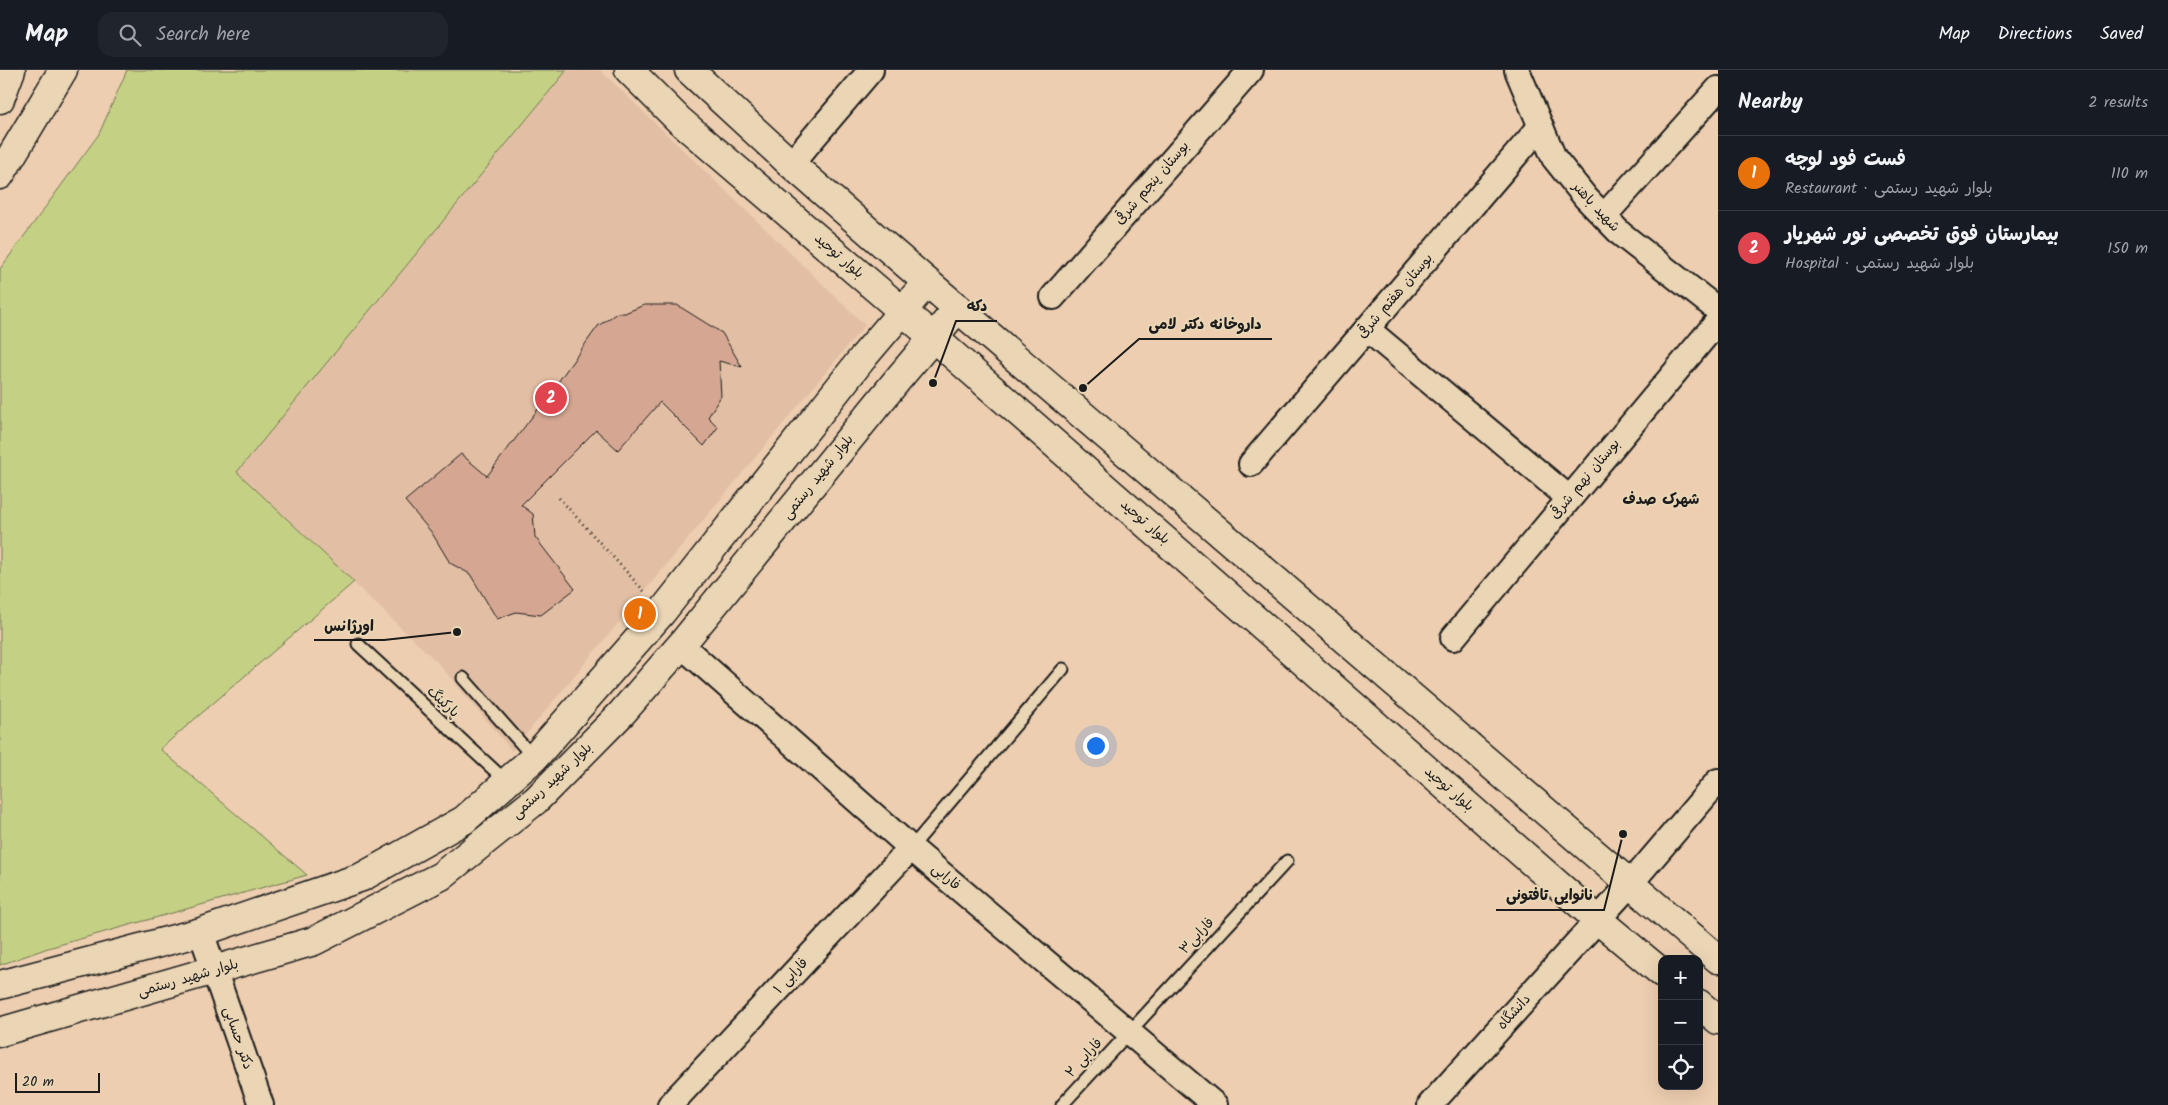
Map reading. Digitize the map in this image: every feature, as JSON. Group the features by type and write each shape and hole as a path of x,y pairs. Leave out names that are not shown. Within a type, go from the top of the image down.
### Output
{"main road":[{"path":"0,98 11,70"},
{"path":"0,175 63,70"},
{"name":"بلوار توحید","path":"629,70 679,120 903,311 1658,970"},
{"path":"689,70 791,164 927,282 1718,959"},
{"path":"0,985 200,932 362,877 464,820 534,758 662,612 865,355 927,282"},
{"name":"بلوار شهید رستمی","path":"0,1032 314,941 441,876 536,800 621,714 958,308"},
{"path":"865,355 884,351 895,353 900,363 899,378"},
{"path":"1703,1007 1718,1020"}],"street":[{"path":"791,164 871,70"},
{"name":"بوستان پنجم شرقی","path":"1053,297 1251,70"},
{"name":"شهید باهنر","path":"1517,70 1554,158 1586,198 1621,234 1718,310"},
{"path":"1604,216 1718,89"},
{"name":"بوستان هفتم شرقی","path":"1250,464 1540,128"},
{"name":"بوستان نهم شرقی","path":"1453,638 1718,321"},
{"path":"1367,329 1569,498"},
{"name":"فارابی","path":"681,644 911,848 1215,1105"},
{"name":"دانشگاه","path":"1430,1105 1631,883 1718,781"},
{"name":"فارابی ۱","path":"670,1105 911,848"},
{"name":"دکتر حسابی","path":"200,932 261,1105"}],"lane":[{"name":"پارکینگ","path":"358,644 507,782"},
{"path":"911,848 1064,669"},
{"path":"463,678 534,758"},
{"name":"فارابی۳","path":"1129,1031 1288,861"},
{"name":"فارابی ۲","path":"1062,1105 1129,1031"}],"path":[{"path":"559,498 662,612"}],"shaded area":[{"path":"567,70 600,70 865,325 512,751 438,663 237,472"}],"green space":[{"path":"127,70 567,70 237,472 354,582 160,749 307,875 48,948 0,965 0,269 99,134"}],"building":[{"path":"644,305 677,305 722,333 742,367 719,361 721,396 708,417 718,427 704,446 660,402 618,450 596,430 521,505 533,514 535,537 575,589 541,615 516,612 497,619 470,574 450,563 432,533 405,501 461,454 487,476 598,326 617,313 625,313"}],"place":[{"name":"دکه","path":"933,383"},
{"name":"داروخانه دکتر لامی","path":"1083,388"},
{"name":"بیمارستان فوق تخصصی نور شهریار","path":"551,398"},
{"name":"فست فود لوچه","path":"640,614"},
{"name":"اورژانس","path":"457,632"},
{"name":"نانوایی تافتونی","path":"1623,834"}],"district":[{"name":"شهرک صدف","path":"1661,500"}]}
